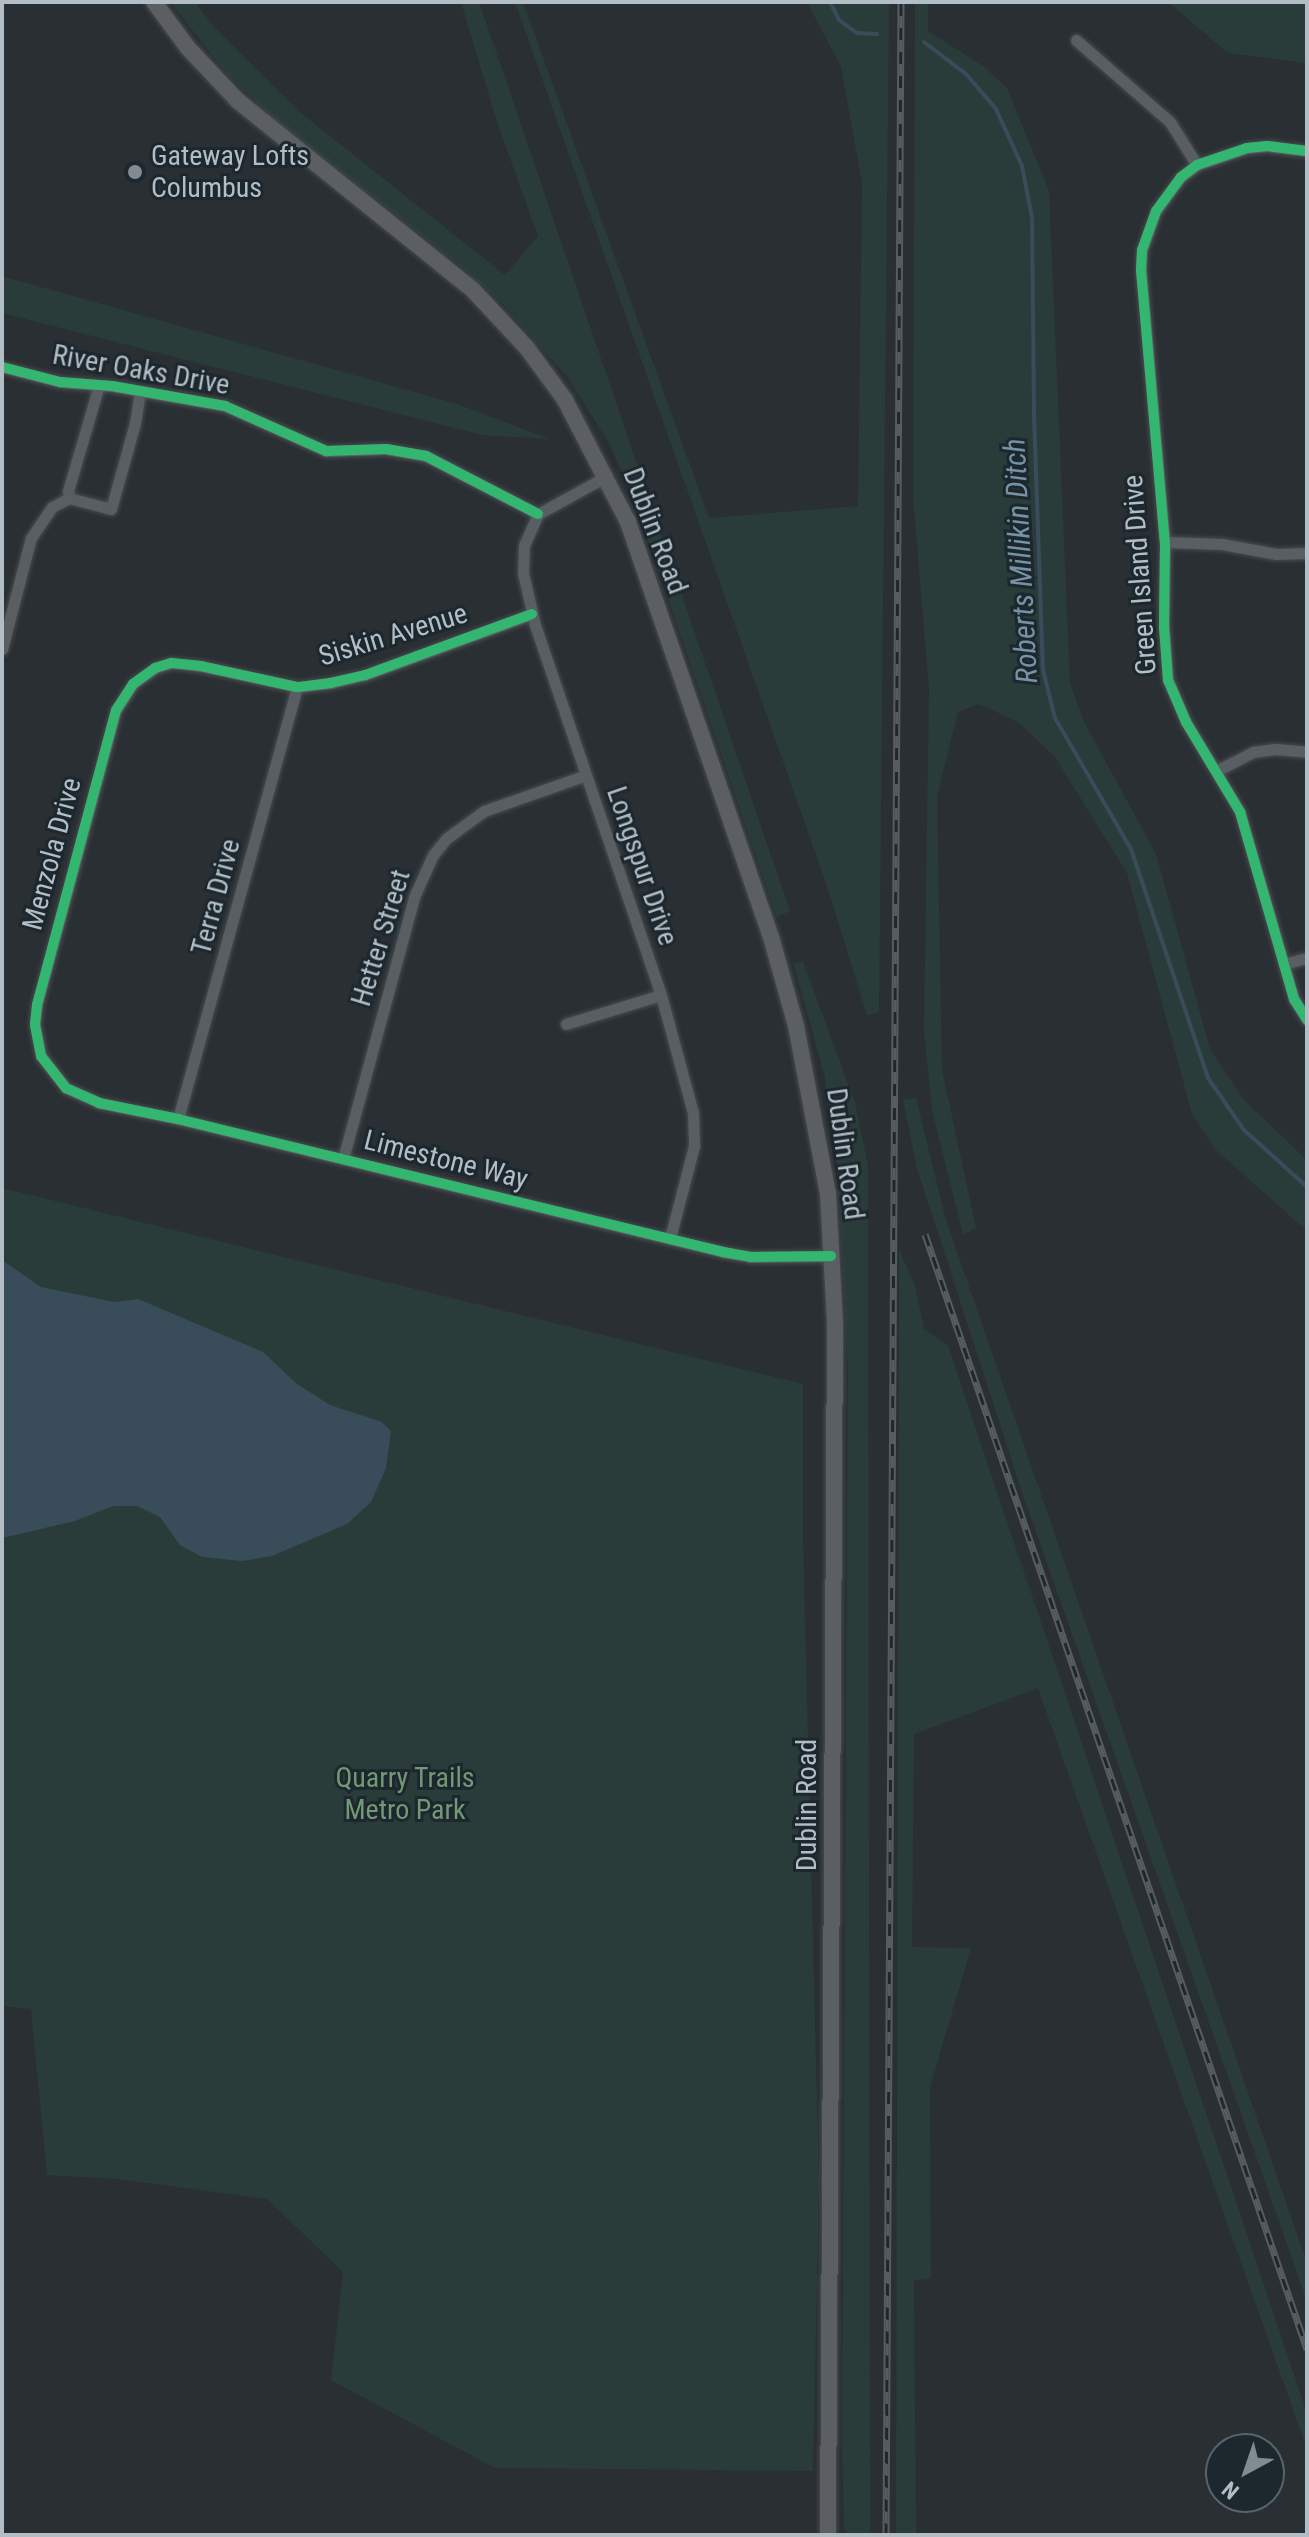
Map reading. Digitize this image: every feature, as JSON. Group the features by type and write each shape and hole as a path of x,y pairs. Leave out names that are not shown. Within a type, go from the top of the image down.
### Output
{"main road":[{"name":"Dublin Road","path":"154,2 188,48 238,101 451,270 492,308 565,400 607,476 628,522 734,827 796,1026 823,1154 831,1256 836,1479 828,2535"}],"street":[{"path":"1076,40 1170,122 1197,165 1247,148 1267,146 1307,151"},
{"name":"Green Island Drive","path":"1197,165 1166,194 1147,230 1142,250 1143,314 1165,542 1164,627 1168,680 1186,722 1240,812 1294,999 1307,1020"},
{"name":"River Oaks Drive","path":"2,367 60,382 99,385 225,406 326,451 395,450 426,456 538,514"},
{"path":"69,498 68,491 99,385"},
{"path":"2,649 31,538 52,507 69,498 111,509 135,423 140,391"},
{"path":"538,514 607,476"},
{"name":"Longspur Drive","path":"538,514 528,531 523,559 532,614 661,995 681,1062 694,1132 689,1172 670,1238"},
{"path":"1165,542 1222,544 1276,554 1307,553"},
{"name":"Siskin Avenue","path":"171,663 297,687 365,675 532,614"},
{"name":"Menzola Drive","path":"56,1080 41,1056 35,1025 37,1005 112,725 122,697 133,684 155,668 171,663"},
{"name":"Terra Drive","path":"178,1119 297,687"},
{"path":"1216,771 1253,752 1275,749 1307,752"},
{"name":"Hetter Street","path":"343,1159 414,897 433,855 447,838 484,811 586,775"},
{"path":"1284,964 1307,958"},
{"path":"566,1024 661,995"},
{"name":"Limestone Way","path":"56,1080 76,1095 99,1103 178,1119 750,1257 831,1256"}],"green space":[{"path":"170,2 195,2 214,27 302,114 505,275 538,236 498,125 461,2 479,2 790,911 777,917 633,496 609,443 568,378 501,302 463,268 274,119 227,74"},
{"path":"515,2 523,2 709,518 858,506 862,183 841,67 807,2 889,2 879,1012 867,1015 827,886"},
{"path":"915,2 928,2 928,31 983,66 1007,88 1049,191 1070,683 1084,722 1156,854 1210,1049 1244,1100 1307,1160 1307,1231 1215,1149 1192,1114 1127,873 1055,757 1018,722 979,704 958,712 937,796 942,1070 976,1228 963,1235 932,1111 924,1030 929,690 913,495"},
{"path":"1168,2 1307,2 1307,63 1228,53"},
{"path":"2,276 457,404 550,439 482,435 2,313"},
{"path":"803,962 855,1103 868,1166 870,2535 849,2535 844,2529 842,2449 848,1371 838,1171 825,1077 793,963"},
{"path":"916,1098 945,1217 1307,2263 1307,2301 1022,1492 917,1168 903,1100"},
{"name":"Quarry Trails Metro Park","path":"2,1188 803,1384 803,1541 819,2183 813,2471 495,2468 331,2380 343,2272 267,2199 118,2179 47,2175 31,2009 2,2006"},
{"path":"899,1250 915,1285 924,1329 948,1346 1307,2413 1307,2449 1038,1688 914,1734 912,1947 971,1948 930,2087 931,2279 914,2280 916,2535 896,2535"}],"water":[{"path":"2,1260 41,1287 114,1302 138,1299 263,1352 297,1384 330,1405 382,1422 391,1431 386,1468 371,1502 347,1524 272,1556 242,1561 202,1557 180,1545 160,1517 137,1506 113,1506 75,1521 2,1538"}],"waterway":[{"name":"Roberts Millikin Ditch","path":"830,2 839,20 857,33 877,34"},
{"name":"Roberts Millikin Ditch","path":"924,42 966,74 996,109 1022,166 1032,218 1034,415 1043,670 1055,718 1131,849 1208,1078 1244,1130 1307,1187"}],"railway":[{"path":"886,2535 901,2"},
{"path":"925,1234 1307,2349"}],"cycle path":[{"path":"1307,151 1267,146 1247,148 1197,165 1181,177 1156,211 1142,250 1141,270 1165,542 1164,627 1168,680 1186,722 1240,812 1294,999 1307,1020"},
{"path":"2,367 60,382 112,386 225,406 326,451 386,449 426,456 538,514"},
{"path":"532,614 365,675 331,683 297,687 201,666 171,663 155,668 133,684 116,710 37,1005 35,1025 41,1056 66,1088 99,1103 178,1119 723,1252 750,1257 831,1256"}],"place":[{"name":"Gateway Lofts Columbus","path":"135,172"}]}
